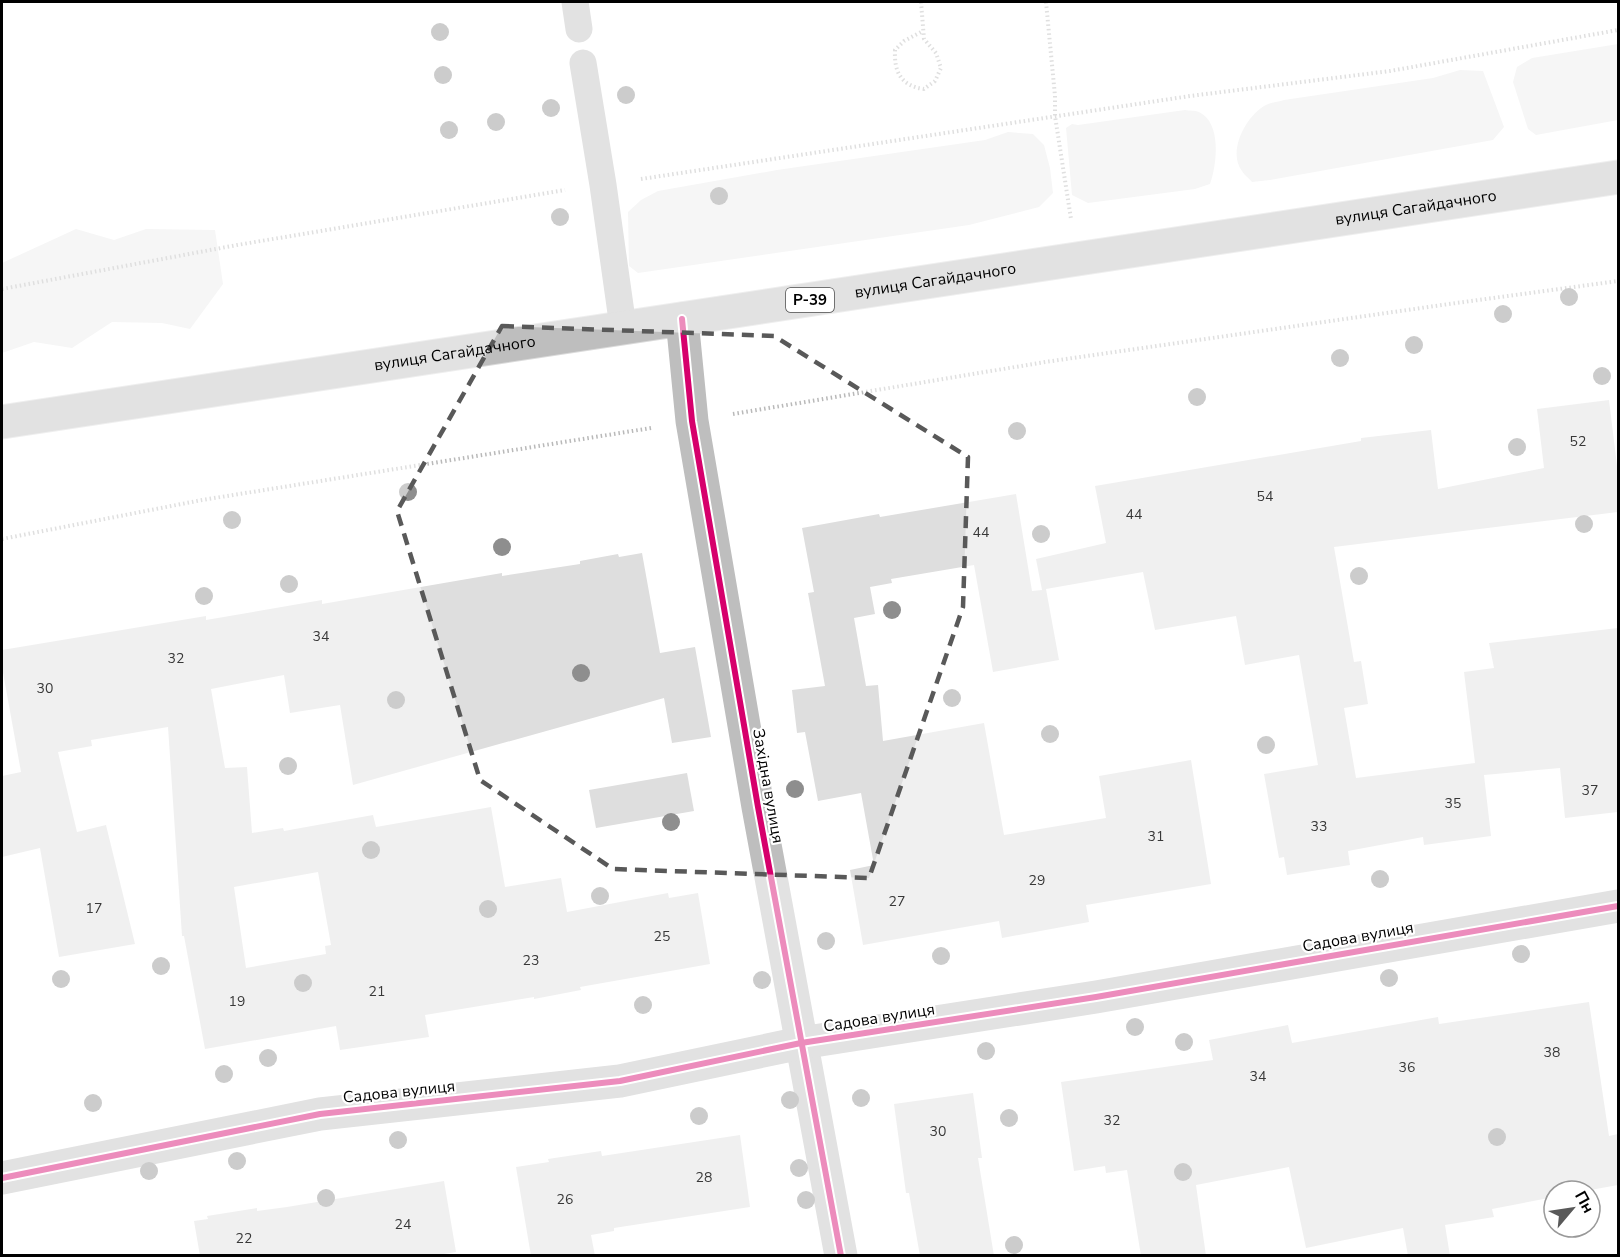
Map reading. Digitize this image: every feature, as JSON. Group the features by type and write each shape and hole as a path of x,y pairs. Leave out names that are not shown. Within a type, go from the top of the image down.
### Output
{"street":[{"name":"вулиця Сагайдачного","path":"2,422 1618,177"},
{"name":"Західна вулиця","path":"682,319 692,421 758,807 840,1256"},
{"name":"Садова вулиця","path":"2,1178 320,1114 620,1081 801,1043 1096,997 1618,906"}],"lane":[{"path":"575,2 579,29"},
{"path":"583,63 623,327"}],"path":[{"path":"921,2 924,39 936,52 941,68 935,81 924,89 912,88 901,77 894,65 895,50 904,41 923,31"},
{"path":"1046,2 1055,116 1077,259"},
{"path":"2,289 237,245 532,194 707,171 1055,116 1390,71 1618,30"},
{"path":"2,539 202,500 1057,361 1618,281"}],"highlighted area":[{"path":"502,326 774,336 968,457 963,607 869,878 613,869 480,780 397,511"}],"shaded area":[{"path":"1618,44 1618,120 1536,135 1528,129 1513,82 1517,67 1532,58"},
{"path":"1460,70 1483,71 1504,127 1493,140 1252,182 1238,163 1238,144 1246,125 1259,110 1268,104 1433,78"},
{"path":"1185,110 1199,112 1211,125 1216,156 1210,184 1195,189 1088,203 1072,195 1066,128 1072,124"},
{"path":"1008,132 1033,134 1044,145 1053,193 1039,207 969,225 638,273 629,266 628,212 641,200 658,191 777,170 985,140"},
{"path":"76,229 114,240 146,229 215,230 223,284 190,329 162,323 112,322 72,348 34,342 2,353 2,263"}],"building":[{"path":"1609,400 1618,474 1618,512 1334,547 1354,662 1361,661 1368,704 1344,708 1356,778 1475,763 1464,672 1494,668 1489,643 1618,628 1618,812 1565,818 1560,768 1484,775 1491,836 1424,845 1423,837 1348,851 1350,865 1287,875 1284,857 1279,858 1264,774 1318,765 1299,655 1245,665 1236,616 1155,630 1143,572 1046,589 1059,660 993,672 974,565 891,579 892,583 870,587 875,614 854,618 866,686 878,685 883,741 984,723 1004,835 1106,818 1099,776 1191,760 1211,884 1086,905 1089,922 1002,938 999,921 863,945 850,870 874,865 861,793 818,801 805,732 797,733 792,690 825,686 808,593 814,592 802,528 1016,494 1032,591 1042,590 1036,559 1106,543 1095,486 1361,441 1361,438 1431,430 1438,489 1544,468 1537,409"},
{"path":"642,553 660,653 695,647 711,737 672,743 664,698 353,785 340,705 290,713 284,675 211,689 225,768 247,767 252,833 283,828 284,831 373,815 376,827 491,807 505,887 561,878 567,912 668,893 669,898 698,893 710,964 580,987 581,990 534,999 534,997 425,1015 429,1037 340,1050 336,1026 205,1049 184,936 182,936 168,727 91,740 92,746 58,752 77,832 106,825 135,944 59,957 40,848 2,857 2,776 21,772 2,667 2,650 206,616 206,620 322,600 322,604 502,573 502,576 580,564 580,561 618,554 619,557","holes":["318,872 331,945 325,946 326,954 246,968 234,887"]},
{"path":"687,773 694,811 596,828 589,790"},
{"path":"1589,1002 1609,1136 1618,1134 1618,1185 1602,1188 1602,1179 1542,1179 1542,1199 1492,1209 1494,1217 1445,1225 1450,1256 1408,1256 1403,1228 1306,1248 1289,1167 1196,1185 1206,1256 1141,1256 1127,1170 1106,1173 1105,1166 1074,1171 1061,1082 1213,1060 1209,1040 1288,1025 1292,1043 1438,1017 1439,1024"},
{"path":"973,1093 982,1158 978,1158 994,1256 920,1256 909,1193 906,1193 894,1104"},
{"path":"740,1135 750,1207 614,1228 614,1231 591,1235 595,1256 531,1256 516,1167 549,1162 548,1159 601,1151 602,1156"},
{"path":"444,1181 456,1252 432,1256 200,1256 194,1221 208,1219 207,1216 257,1208 257,1211 287,1207"}],"cycle path":[{"path":"682,319 692,421 758,807 841,1256"},
{"path":"2,1178 320,1114 620,1081 801,1043 1096,997 1618,906"}]}
